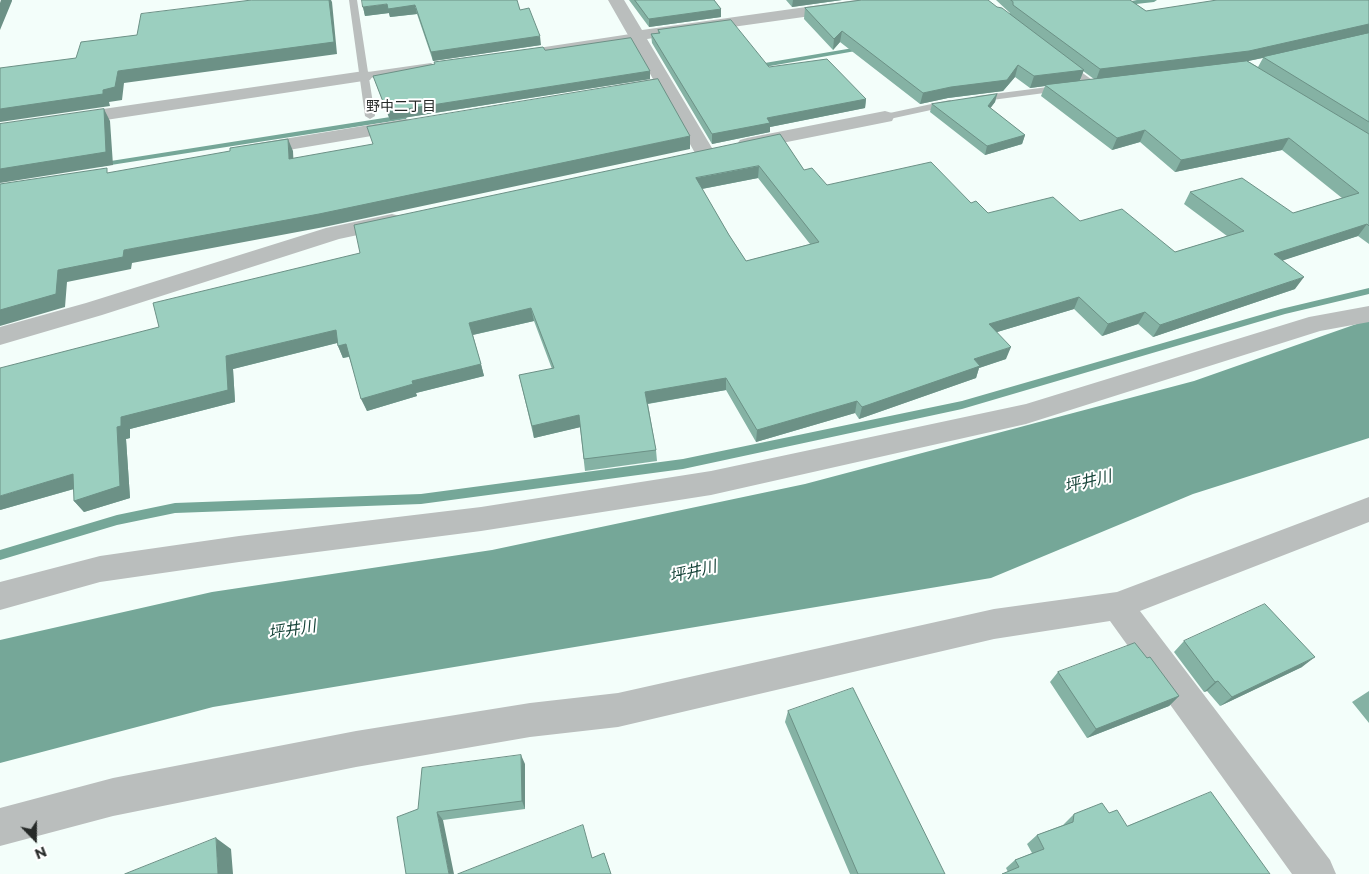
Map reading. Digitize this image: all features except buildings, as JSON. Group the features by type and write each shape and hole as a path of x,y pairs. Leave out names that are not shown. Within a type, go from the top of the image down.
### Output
{"street":[{"path":"616,0 664,82 712,151 885,117"},
{"path":"637,36 889,0"},
{"path":"0,130 364,76"},
{"path":"606,92 664,82"},
{"path":"235,153 421,122"},
{"path":"0,336 94,309 334,233 412,217"},
{"path":"0,596 100,569 238,549 481,519 711,483 1026,414 1318,323 1369,314"},
{"path":"0,827 113,797 356,750 530,720 618,710 994,624 1118,606 1369,509"},
{"path":"1118,606 1316,874"}],"lane":[{"path":"353,0 370,116"},
{"path":"510,55 637,36"},
{"path":"885,117 963,101 1097,84 1054,55"},
{"path":"364,76 442,64"}],"water":[{"name":"坪井川","path":"1369,321 1369,438 1193,494 991,578 213,707 0,763 0,640 212,592 492,550 805,484 1194,381"}],"waterway":[{"path":"1118,4 1154,0"},
{"path":"753,67 865,48"},
{"path":"98,165 403,117"},
{"path":"0,555 117,520 175,508 421,499 683,464 962,405 1284,311 1369,291"}],"district":[{"name":"野中二丁目","path":"401,107"}]}
